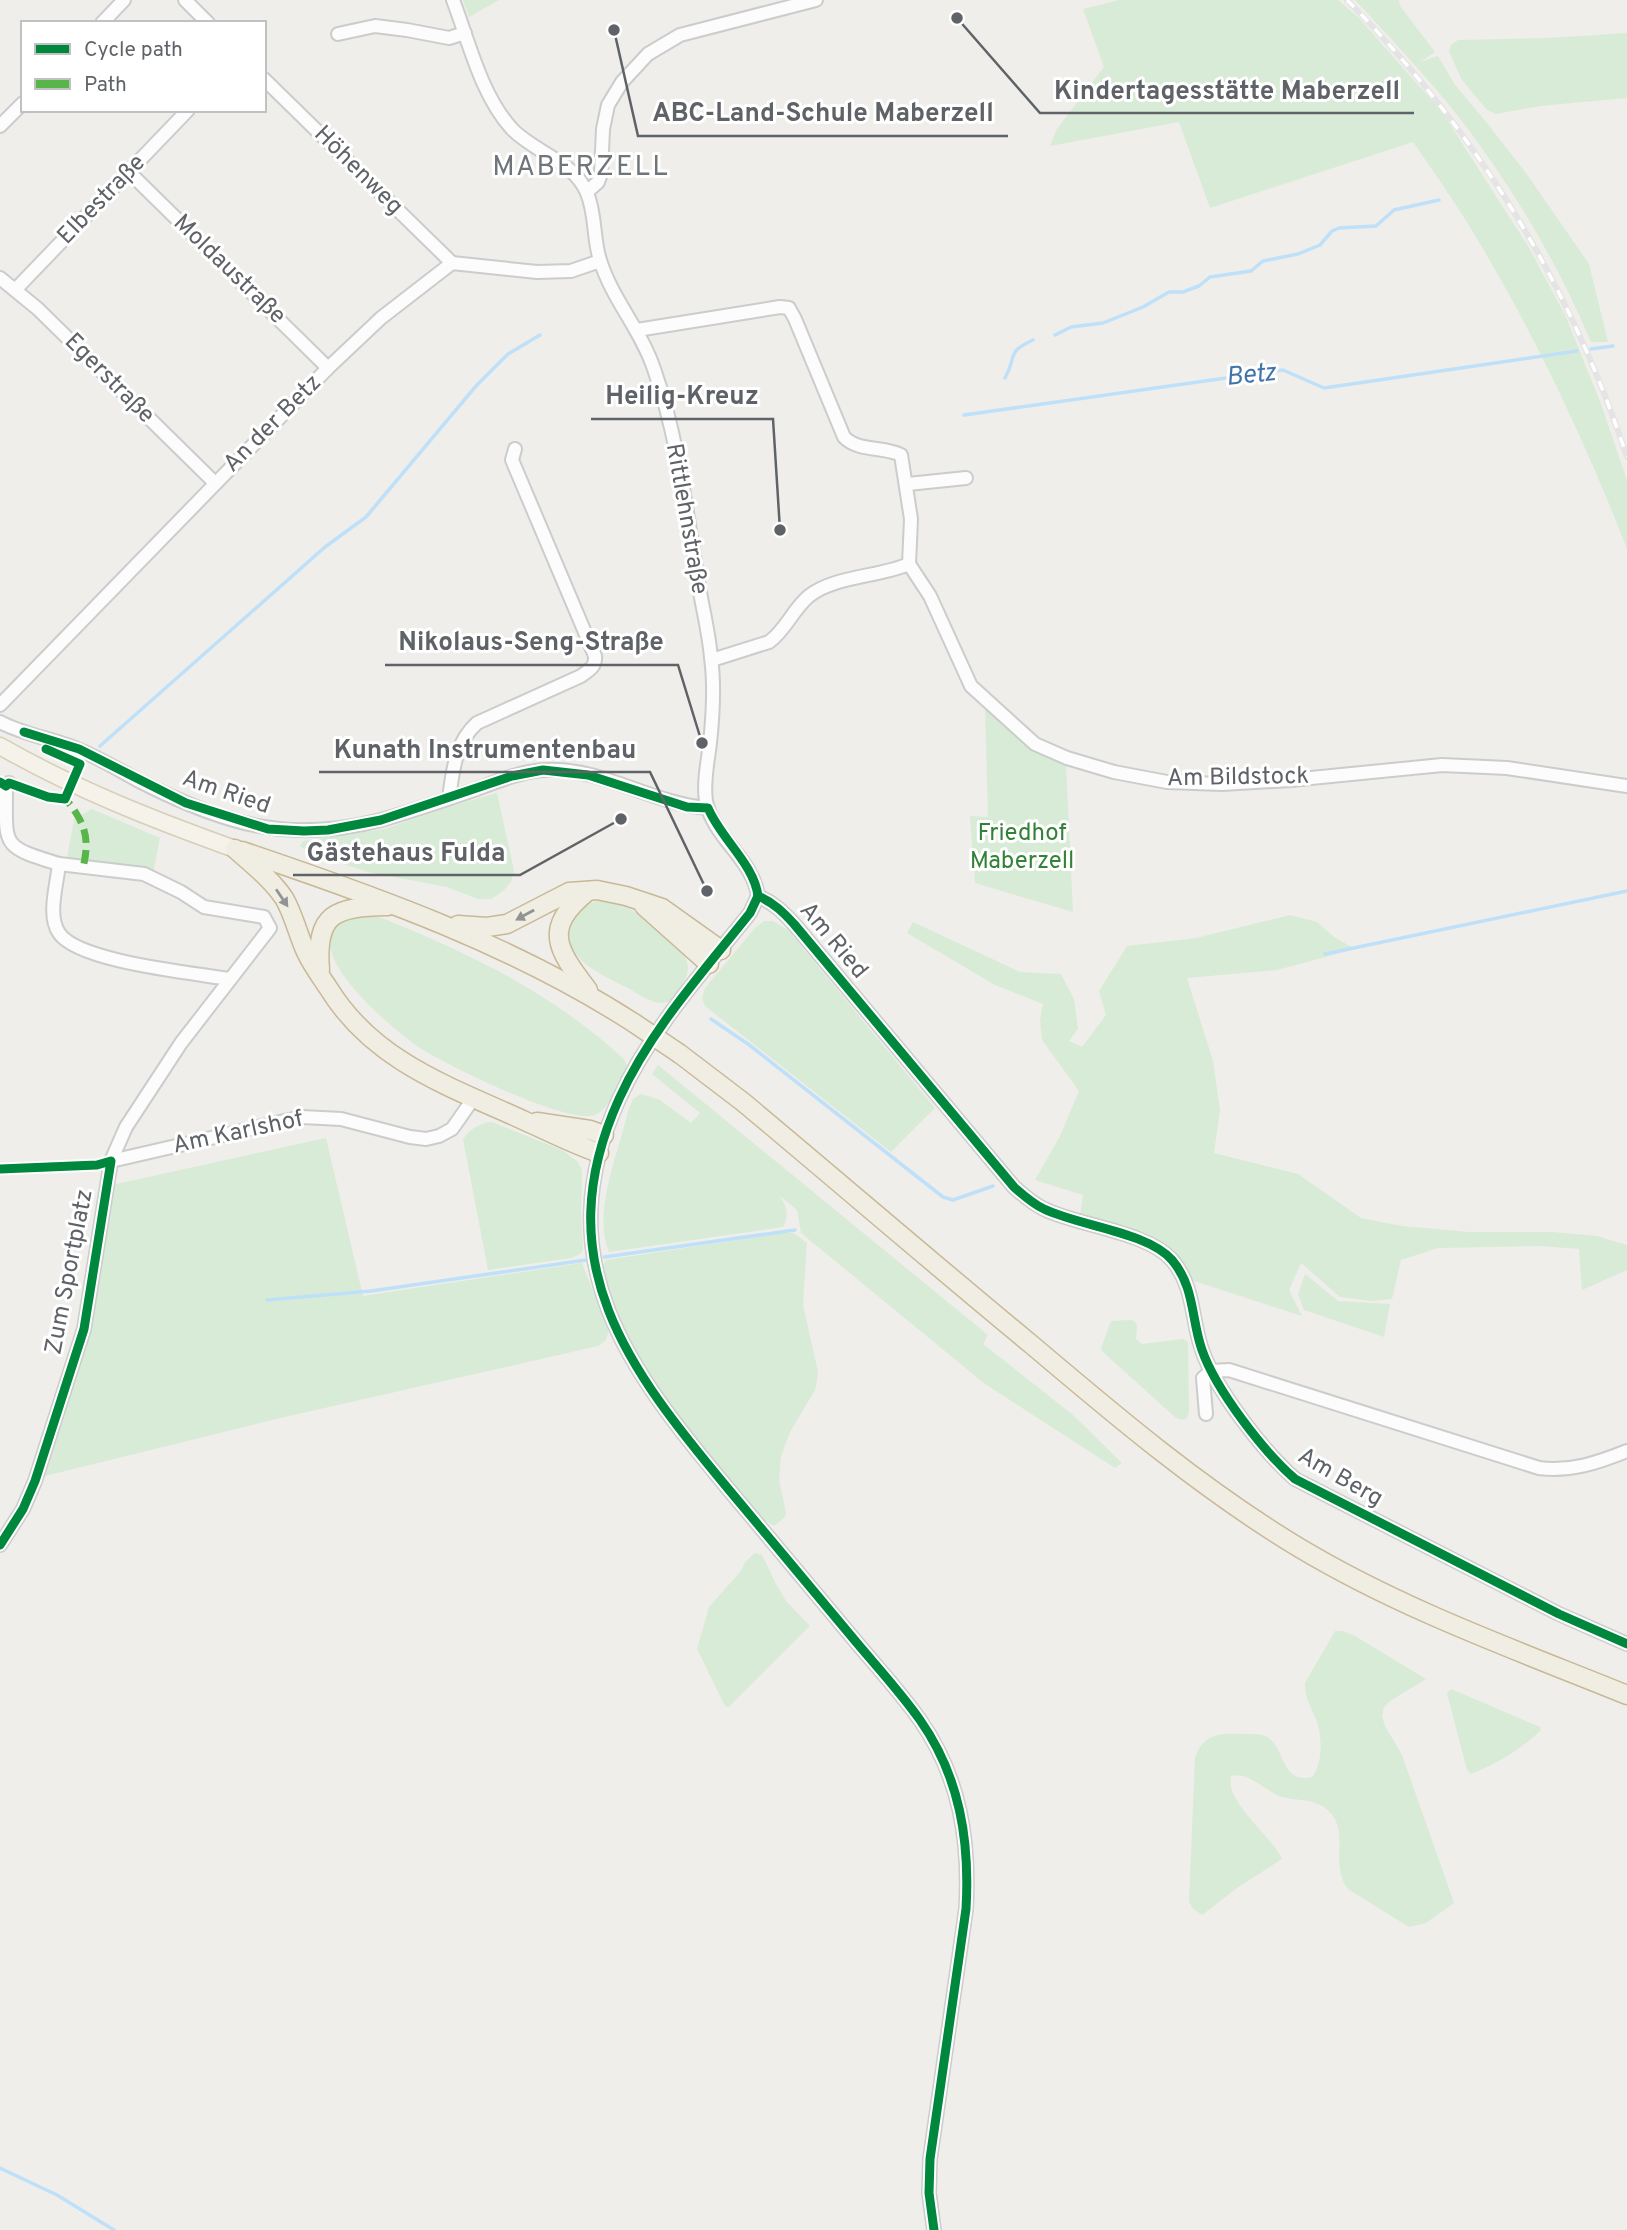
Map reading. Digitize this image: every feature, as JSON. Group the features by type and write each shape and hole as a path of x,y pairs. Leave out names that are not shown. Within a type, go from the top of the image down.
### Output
{"highway":[{"path":"235,849 445,925 539,968 593,997 680,1055 754,1111 1135,1431 1232,1504 1300,1548 1378,1590 1627,1695"},
{"path":"235,849 267,878 283,897 307,954 338,1003 378,1043 426,1077 527,1121 552,1135 601,1144"},
{"path":"588,891 568,909 558,934 562,953 593,997"},
{"path":"445,925 498,927 519,919 569,892 612,892 662,908 721,950"},
{"path":"640,901 654,917 709,964"},
{"path":"320,974 319,943 325,925 340,911 398,906"}],"main road":[{"path":"0,746 121,806 235,849"}],"street":[{"path":"105,21 124,0"},
{"path":"185,0 206,21"},
{"path":"453,0 491,96 505,120 529,145 571,171 587,192 601,174 603,129 608,105 622,82 648,54 680,35 817,0"},
{"path":"338,34 375,26 449,38 465,33"},
{"name":"Höhenweg","path":"266,81 452,264"},
{"path":"0,126 21,105"},
{"name":"Elbestraße","path":"15,290 186,112"},
{"name":"Moldaustraße","path":"129,172 328,368"},
{"name":"Rittlehnstraße","path":"587,192 600,261 606,277 637,330 654,368 689,520 712,660 712,714 705,783 708,808"},
{"path":"452,264 538,272 571,271 600,261"},
{"name":"An der Betz","path":"0,705 328,368 381,318 452,264"},
{"name":"Egerstraße","path":"0,278 96,365 215,483"},
{"path":"637,330 780,307 789,308 844,437 855,444 901,455 908,484 912,524 909,564 822,588 807,597 783,629 769,642 712,660"},
{"path":"449,798 456,758 469,730 477,723 581,676 596,662 512,460 515,449"},
{"path":"908,484 966,478"},
{"name":"Am Bildstock","path":"909,564 930,596 971,686 1035,744 1067,758 1114,772 1167,782 1222,784 1278,781 1442,765 1507,768 1627,786"},
{"name":"Am Ried","path":"0,722 79,749 186,803 268,829 304,831 351,826 380,820 512,776 553,771 588,775 687,807 708,808"},
{"path":"9,783 6,786 6,833 10,845 20,853 59,864 53,914 60,934 79,949 101,957 229,979"},
{"path":"708,808 715,826 744,863 757,885 758,896 750,913 665,1020 620,1096 601,1144 590,1195 594,1261 609,1313 638,1370 678,1428 921,1720 949,1773 958,1800 965,1838 968,1877 966,1909 930,2159 929,2193 934,2230"},
{"name":"Zum Sportplatz","path":"0,1545 23,1509 35,1481 84,1329 111,1161 133,1116 181,1043 270,928 264,917 204,907 181,891 144,874 59,864"},
{"name":"Am Ried","path":"758,896 782,910 1014,1187 1043,1209 1140,1240"},
{"name":"Am Karlshof","path":"111,1161 302,1117 341,1119 426,1139 452,1129 473,1099"},
{"name":"Am Berg","path":"1140,1240 1170,1258 1186,1283 1193,1302 1201,1346 1211,1371 1249,1427 1283,1469 1295,1479 1559,1614 1627,1644"},
{"path":"1211,1371 1229,1370 1539,1468 1565,1470 1627,1451"},
{"name":"Am Berg","path":"1206,1414 1203,1378 1211,1371"}],"green space":[{"path":"463,0 499,0 469,17"},
{"path":"1119,0 1338,0 1359,18 1442,112 1528,246 1566,317 1601,404 1627,480 1627,549 1580,436 1545,362 1469,225 1413,142 1210,208 1179,122 1050,146 1057,129 1104,67 1083,9"},
{"path":"1355,0 1399,0 1400,6 1435,52 1420,62 1438,56 1455,85 1526,173 1589,264 1608,342 1591,342 1536,232 1468,129 1428,79"},
{"path":"1627,33 1627,98 1540,106 1496,114 1487,110 1462,80 1449,52 1451,45 1458,40"},
{"name":"Friedhof Maberzell","path":"985,705 1036,749 1066,764 1073,912 975,883 970,816 988,817"},
{"path":"497,793 514,870 511,882 491,899 478,899 447,887 368,872 313,854 300,846 303,841 385,829"},
{"path":"92,809 160,838 153,873 67,858 74,819"},
{"path":"597,901 631,910 662,931 680,949 688,970 683,983 670,1001 658,1003 645,998 596,971 577,955 568,935 570,923 580,909"},
{"path":"357,915 373,915 387,920 482,963 541,996 597,1036 624,1059 627,1066 606,1106 595,1115 580,1116 559,1111 506,1091 452,1066 405,1037 355,990 332,953 330,936 338,923"},
{"path":"1290,915 1317,922 1334,937 1355,949 1277,970 1187,978 1213,1061 1220,1110 1214,1153 1298,1174 1361,1218 1402,1226 1469,1232 1553,1232 1597,1236 1627,1245 1627,1270 1582,1290 1579,1249 1541,1246 1438,1248 1401,1260 1392,1299 1372,1301 1340,1297 1301,1263 1289,1290 1302,1316 1194,1281 1171,1257 1080,1215 1083,1195 1035,1180 1060,1136 1079,1091 1042,1040 1040,1020 1043,1004 995,985 907,933 913,922 1020,972 1061,974 1074,999 1078,1029 1069,1041 1082,1047 1106,1015 1099,991 1127,946 1196,938"},
{"path":"764,921 773,921 788,930 935,1108 891,1152 705,1006 702,998 705,988 755,928"},
{"path":"658,1065 988,1335 983,1344 1073,1415 1122,1463 1115,1468 985,1384 801,1233 797,1210 780,1196 786,1210 783,1227 609,1252 605,1236 605,1200 633,1099 641,1094 660,1100 691,1123 700,1113 652,1074"},
{"path":"492,1122 562,1150 578,1162 582,1171 583,1250 580,1254 571,1258 488,1270 463,1139 475,1127"},
{"path":"326,1138 363,1296 582,1263 608,1330 606,1340 598,1346 289,1416 41,1477 90,1325 112,1185"},
{"path":"794,1233 807,1243 803,1305 818,1372 815,1390 790,1432 781,1456 779,1480 786,1513 774,1526 761,1518 696,1441 641,1366 615,1311 603,1266 606,1260"},
{"path":"1305,1274 1338,1301 1390,1304 1384,1337 1304,1310 1298,1294"},
{"path":"1129,1320 1137,1325 1136,1339 1142,1344 1183,1339 1188,1342 1187,1418 1176,1418 1101,1349 1111,1321"},
{"path":"755,1553 762,1555 786,1601 810,1626 729,1707 725,1706 697,1649 709,1607"},
{"path":"1335,1631 1355,1636 1426,1679 1390,1701 1384,1707 1382,1716 1402,1755 1454,1903 1426,1923 1409,1927 1348,1889 1342,1878 1339,1834 1332,1814 1316,1803 1275,1794 1249,1778 1237,1775 1231,1776 1235,1796 1282,1859 1202,1915 1192,1908 1189,1901 1195,1758 1198,1750 1214,1736 1261,1735 1275,1744 1285,1765 1295,1776 1312,1777 1320,1758 1321,1743 1305,1683"},
{"path":"1451,1689 1540,1727 1541,1730 1508,1755 1471,1774 1467,1770 1447,1693"}],"waterway":[{"path":"1055,335 1071,327 1103,323 1143,307 1169,292 1183,292 1199,286 1210,277 1251,271 1263,261 1298,254 1320,245 1332,231 1339,228 1376,226 1394,210 1439,200"},
{"path":"100,746 325,547 366,517 476,386 508,354 540,335"},
{"path":"1005,378 1015,352 1033,340"},
{"name":"Betz","path":"1591,349 1613,346"},
{"name":"Betz","path":"964,415 1283,370 1324,388 1577,351"},
{"path":"1325,954 1627,891"},
{"path":"711,1019 748,1044 943,1197 953,1200 993,1186"},
{"path":"604,1257 795,1230"},
{"path":"267,1300 371,1291 586,1260"},
{"path":"0,2168 57,2195 114,2230"}],"railway":[{"path":"1347,0 1394,50 1437,102 1514,212 1577,331 1604,393 1627,457"}],"marked path":[{"path":"59,797 71,805 83,827 86,846 83,868"}],"cycle path":[{"path":"24,732 79,749 186,803 268,829 328,830 381,820 512,776 543,770 588,775 687,807 708,808 744,862 758,896"},
{"path":"0,782 48,797 65,799 80,764 46,749"},
{"path":"758,896 750,913 662,1025 619,1099 598,1158 591,1212 595,1262 608,1310 631,1356 659,1401 693,1446 913,1710 945,1764 960,1810 967,1884 966,1909 930,2159 929,2193 934,2230"},
{"path":"758,896 778,908 794,924 1017,1190 1044,1209 1130,1236 1161,1250 1172,1260 1185,1281 1198,1338 1218,1383 1255,1436 1295,1479 1559,1614 1627,1644"},
{"path":"0,1169 97,1165 111,1161 84,1329 35,1481 23,1509 0,1545"}],"place":[{"name":"Kindertagesstätte Maberzell","path":"957,18"},
{"name":"ABC-Land-Schule Maberzell","path":"614,30"},
{"name":"Heilig-Kreuz","path":"780,530"},
{"name":"Nikolaus-Seng-Straße","path":"702,743"},
{"name":"Gästehaus Fulda","path":"621,819"},
{"name":"Kunath Instrumentenbau","path":"707,891"}],"district":[{"name":"MABERZELL","path":"581,168"}]}
